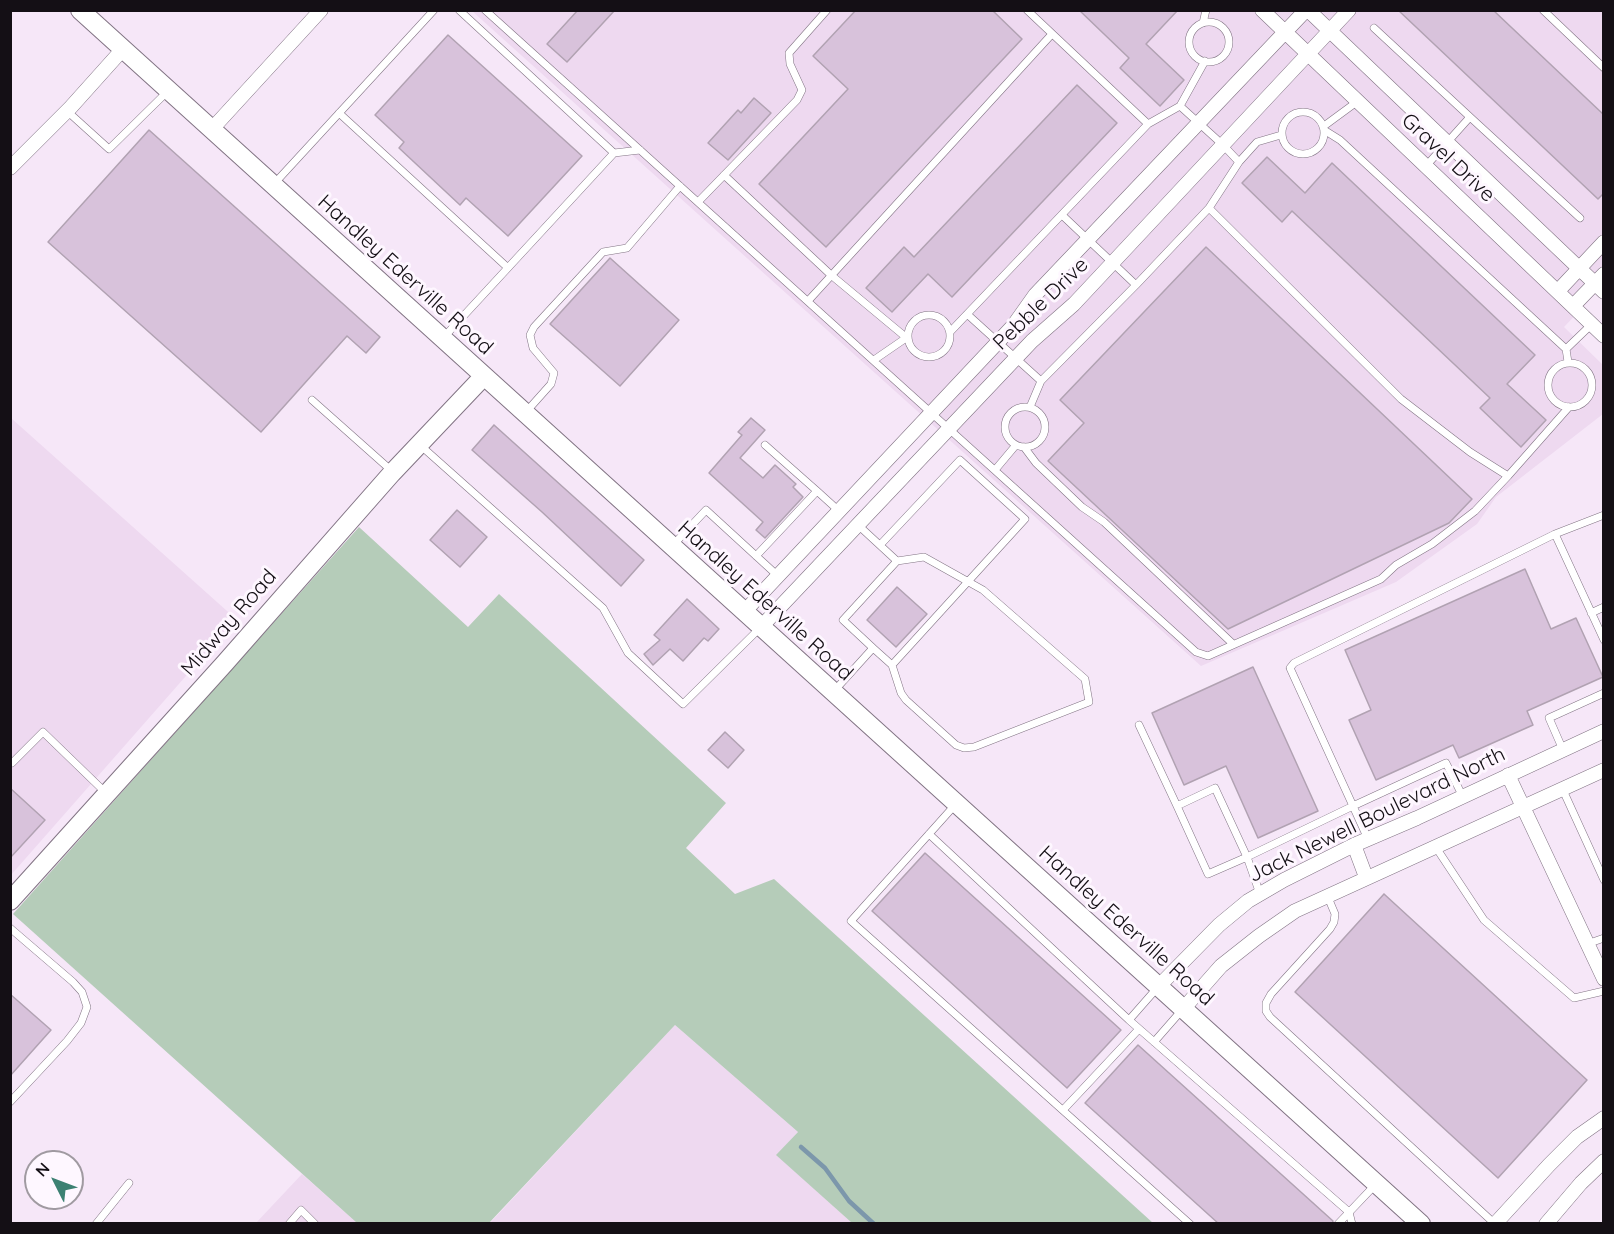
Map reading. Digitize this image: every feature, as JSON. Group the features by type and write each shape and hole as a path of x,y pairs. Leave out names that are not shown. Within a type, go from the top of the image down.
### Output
{"main road":[{"name":"Handley Ederville Road","path":"80,10 1421,1224"},
{"name":"Midway Road","path":"10,901 393,472 483,376"}],"street":[{"path":"212,129 321,10"},
{"name":"Gravel Drive","path":"1262,10 1604,336"},
{"name":"Gravel Drive","path":"1307,10 1579,268 1600,283"},
{"name":"Pebble Drive","path":"744,612 999,342 1035,295 1307,10"},
{"name":"Pebble Drive","path":"761,627 1032,341 1074,304 1349,10"},
{"path":"10,168 67,111 123,49"},
{"path":"1558,291 1604,242"},
{"path":"1573,306 1600,283"},
{"path":"860,489 877,504"},
{"path":"806,546 823,562"},
{"name":"Jack Newell Boulevard North","path":"1159,986 1219,925 1260,894 1354,845 1604,731"},
{"path":"1184,1008 1221,966 1258,936 1295,911 1604,770"},
{"path":"1508,775 1604,980"},
{"path":"1354,845 1366,877"},
{"path":"1495,1224 1570,1144 1604,1118"},
{"path":"1546,1224 1581,1183 1604,1161"}],"lane":[{"path":"273,185 434,10"},
{"path":"459,10 615,153"},
{"path":"485,10 1196,652 1208,656 1381,579 1396,565 1432,544 1475,511 1569,407 1582,403 1587,398 1592,384 1587,371 1576,363 1568,362 1554,368 1548,381 1548,389 1555,402 1569,407"},
{"path":"1027,10 1148,124"},
{"path":"1203,23 1206,10"},
{"path":"1543,10 1604,68"},
{"path":"698,202 797,100 802,90 790,64 789,53 824,12"},
{"path":"1203,23 1216,23 1226,32 1228,39 1226,51 1211,62 1205,62 1194,56 1189,44 1192,31 1203,23"},
{"path":"1374,28 1580,218"},
{"path":"808,301 1052,34"},
{"path":"950,332 1148,124 1180,106 1205,62"},
{"path":"67,111 109,148 169,91"},
{"path":"1358,101 1324,128 1323,140 1315,151 1302,155 1289,150 1284,144 1281,135 1287,118 1300,111 1315,115 1324,128 1340,140 1566,349 1568,362"},
{"path":"1180,106 1239,162"},
{"path":"339,113 507,267"},
{"path":"1426,166 1470,117"},
{"path":"1030,406 1041,381 1209,208 1239,162 1257,142 1281,135"},
{"path":"442,339 615,153 640,150"},
{"path":"724,175 831,275 907,338 910,345 920,355 933,357 948,345 950,332 948,326 938,316 925,315 910,326 907,338 874,360"},
{"path":"524,414 551,384 554,373 533,348 530,335 534,327 603,252 627,248 681,186"},
{"path":"1209,208 1401,399 1470,452 1508,476"},
{"path":"1062,215 1136,285"},
{"path":"967,314 1041,381"},
{"path":"1566,349 1592,324"},
{"path":"312,400 393,472"},
{"path":"995,470 1020,446 1034,445 1040,441 1046,430 1046,424 1040,412 1030,406 1017,408 1005,423 1007,436 1020,446 1082,507 1104,522 1233,644"},
{"path":"419,445 603,608 628,653 682,704 761,627"},
{"path":"765,445 839,511"},
{"path":"880,545 960,460 1025,519 892,665"},
{"path":"756,556 817,491"},
{"path":"671,547 706,510 778,576"},
{"path":"1368,839 1290,668 1294,663 1555,534 1604,515"},
{"path":"858,525 897,561"},
{"path":"1555,534 1604,640"},
{"path":"924,557 984,590 1085,679 1089,702 974,747 964,748 956,745 906,700 901,693 892,665 843,620 897,561 924,557"},
{"path":"1591,613 1604,607"},
{"path":"833,692 873,648"},
{"path":"1563,750 1549,718 1604,693"},
{"path":"1139,725 1208,874 1446,763 1463,796"},
{"path":"10,761 12,763 43,732 107,794"},
{"path":"1177,806 1215,788 1247,857 1260,894"},
{"path":"1562,788 1604,880"},
{"path":"956,803 851,921 1190,1224"},
{"path":"929,834 1129,1020 1349,1212 1352,1224"},
{"path":"1435,846 1484,920 1574,998 1604,991"},
{"path":"1327,895 1335,914 1334,922 1271,994 1266,1003 1266,1011 1495,1224"},
{"path":"10,928 73,982 82,992 87,1007 81,1023 67,1041 10,1101"},
{"path":"1587,944 1604,938"},
{"path":"1129,1020 1159,986"},
{"path":"1154,1042 1184,1008"},
{"path":"1063,1110 1139,1029"},
{"path":"96,1224 129,1183"},
{"path":"1338,1224 1376,1183"},
{"path":"289,1224 301,1210 315,1224"}],"shaded area":[{"path":"472,11 1603,11 1603,286 1564,327 1603,365 1603,414 1496,497 1477,524 1396,582 1201,666"},
{"path":"11,418 236,619 11,875"},
{"path":"675,1025 798,1132 777,1155 852,1223 489,1224"},
{"path":"302,1174 357,1223 255,1224"}],"green space":[{"path":"359,527 468,627 499,594 726,803 686,848 735,894 774,879 1153,1223 852,1223 776,1155 798,1132 675,1025 489,1223 357,1223 13,914"}],"building":[{"path":"578,10 615,10 567,62 547,44"},
{"path":"856,10 992,10 1022,39 826,247 759,184 848,89 813,56"},
{"path":"1079,10 1178,10 1146,44 1184,80 1160,106 1120,68 1129,58"},
{"path":"1398,10 1493,10 1604,115 1604,193 1598,199"},
{"path":"448,35 582,156 508,236 466,198 460,205 399,148 404,142 375,115"},
{"path":"1077,85 1117,123 952,297 928,274 892,312 866,288 904,247 914,257"},
{"path":"754,98 771,113 728,160 708,143 738,110 741,113"},
{"path":"149,130 380,337 366,353 347,336 261,432 48,242"},
{"path":"1267,157 1305,193 1332,163 1535,355 1507,384 1546,420 1521,447 1480,408 1490,398 1292,211 1282,222 1242,183"},
{"path":"1206,247 1472,499 1449,523 1228,629 1048,461 1084,423 1060,400"},
{"path":"610,258 679,320 620,386 550,324"},
{"path":"751,418 765,430 740,458 763,478 775,465 796,484 793,487 803,497 765,538 756,530 763,522 709,473 742,435 738,432"},
{"path":"494,425 644,560 621,586 472,450"},
{"path":"457,510 487,537 460,567 430,540"},
{"path":"1525,569 1551,629 1576,618 1603,677 1527,711 1533,725 1459,758 1453,745 1376,780 1349,720 1371,710 1345,650"},
{"path":"897,587 927,614 896,647 867,620"},
{"path":"687,599 719,629 708,641 704,638 683,661 670,649 653,665 644,654 660,640 654,635"},
{"path":"1253,667 1318,811 1258,838 1226,766 1184,785 1152,713"},
{"path":"725,732 744,750 728,768 708,750"},
{"path":"10,788 45,820 10,858"},
{"path":"925,853 1121,1030 1067,1088 872,911"},
{"path":"1384,894 1587,1080 1498,1178 1295,992"},
{"path":"10,994 51,1030 10,1076"},
{"path":"1138,1045 1333,1221 1332,1224 1219,1224 1085,1103"}],"waterway":[{"path":"801,1147 825,1168 849,1201 874,1224"}]}
